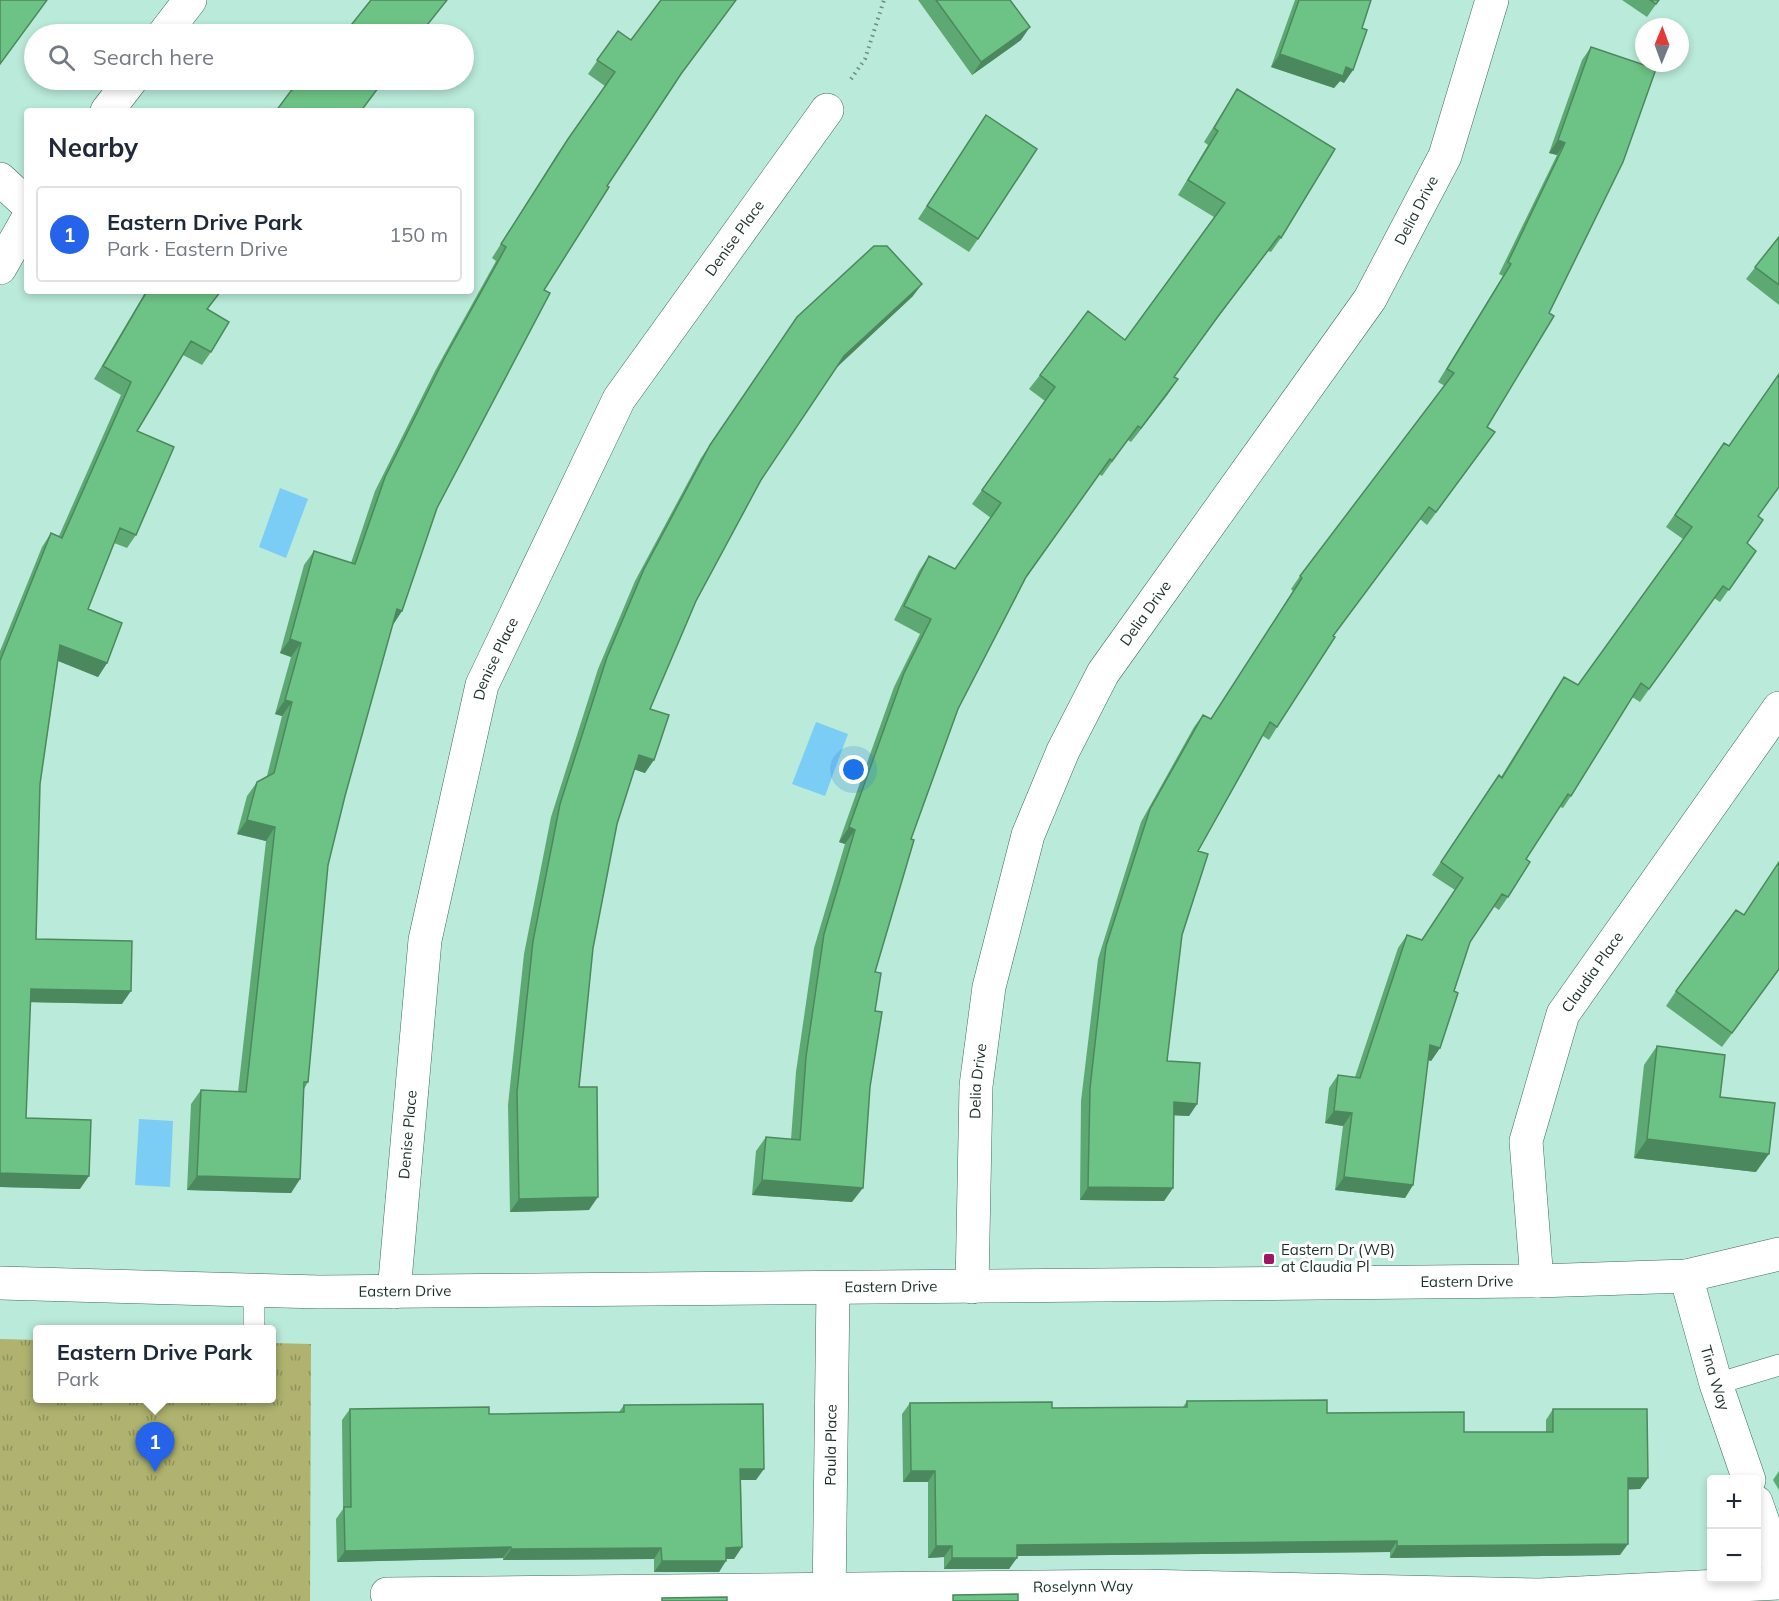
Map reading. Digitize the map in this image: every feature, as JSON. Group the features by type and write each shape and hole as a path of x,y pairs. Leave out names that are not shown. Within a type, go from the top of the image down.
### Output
{"street":[{"path":"172,24 190,0"},
{"name":"Delia Drive","path":"972,1287 976,1086 989,987 1028,835 1063,751 1103,673 1370,298 1445,156 1492,0"},
{"path":"109,108 123,90"},
{"name":"Denise Place","path":"394,1292 425,940 482,685 619,399 827,110"},
{"path":"0,179 24,201"},
{"path":"0,268 24,225"},
{"name":"Claudia Place","path":"1538,1281 1526,1141 1563,1014 1779,708"},
{"name":"Eastern Drive","path":"0,1283 394,1292 1538,1281 1686,1276 1779,1254"},
{"name":"Tina Way","path":"1686,1276 1716,1384 1748,1475"},
{"name":"Paula Place","path":"829,1594 834,1354 833,1288"},
{"path":"1761,1516 1779,1568"},
{"name":"Roselynn Way","path":"387,1594 537,1598 829,1594 1540,1595 1779,1583"}],"lane":[{"path":"254,1290 254,1325"},
{"path":"1716,1384 1779,1365"}],"path":[{"path":"827,110 865,59 884,0"}],"green space":[{"path":"0,1339 33,1340 33,1403 276,1403 276,1343 311,1344 310,1601 0,1601"}],"water":[{"path":"280,488 308,499 286,558 259,547"},
{"path":"816,722 848,734 825,796 792,784"},
{"path":"139,1119 173,1121 170,1187 135,1185"}],"building":[{"path":"0,0 47,0 29,24 24,24 24,31 0,64"},
{"path":"371,0 447,0 428,24 352,24"},
{"path":"661,0 736,0 681,74 607,186 609,187 544,290 550,293 437,508 402,611 397,609 328,865 308,1082 304,1082 300,1179 197,1176 201,1090 246,1092 275,827 247,820 257,782 274,773 292,702 285,700 301,643 290,639 314,551 355,564 385,477 445,357 506,247 501,244 568,139 615,72 597,60 618,31 631,40"},
{"path":"936,0 1010,0 1030,27 981,62"},
{"path":"1299,0 1371,0 1362,28 1367,30 1353,70 1346,67 1343,76 1280,54"},
{"path":"1591,47 1635,62 1635,72 1655,72 1623,162 1549,313 1554,316 1487,427 1495,432 1436,512 1429,507 1333,636 1335,637 1277,727 1270,722 1198,851 1208,854 1182,935 1167,1061 1200,1063 1197,1104 1174,1102 1173,1188 1088,1187 1090,1088 1106,946 1150,809 1203,715 1211,719 1302,578 1300,576 1454,373 1447,369 1511,264 1508,262 1565,143 1558,140"},
{"path":"1237,89 1335,149 1281,238 1279,236 1219,315 1174,377 1178,379 1141,428 1138,426 1112,461 1110,459 1026,577 958,709 911,839 914,840 875,972 881,973 875,1011 882,1012 870,1087 863,1188 762,1180 766,1137 800,1140 806,1057 824,934 855,830 849,827 904,673 931,619 904,606 929,556 955,569 1001,503 982,490 1055,387 1040,375 1088,311 1125,340 1225,203 1188,180 1218,131 1214,128"},
{"path":"292,90 377,90 363,108 278,108"},
{"path":"986,115 1037,149 978,239 927,206"},
{"path":"1779,237 1779,285 1755,267"},
{"path":"874,246 887,246 922,284 844,356 761,480 696,601 650,709 669,715 654,760 639,755 617,824 593,948 579,1087 597,1087 598,1197 519,1199 517,1092 533,941 560,804 607,657 644,569 710,445 797,317"},
{"path":"145,294 219,294 207,309 229,322 211,352 191,341 137,431 174,447 136,535 120,528 88,609 122,623 107,663 60,645 40,784 36,939 132,941 131,991 31,989 26,1118 91,1120 89,1176 0,1173 0,661 51,533 62,538 131,382 103,366"},
{"path":"1779,374 1779,487 1758,516 1763,520 1747,543 1756,551 1729,590 1723,586 1649,689 1641,683 1571,796 1568,794 1526,859 1530,862 1508,897 1502,894 1470,942 1454,991 1458,993 1440,1048 1430,1045 1413,1185 1344,1177 1352,1113 1334,1111 1338,1075 1360,1078 1407,935 1422,940 1463,878 1441,862 1499,775 1502,778 1564,677 1578,685 1692,527 1675,515 1724,443 1729,446"},
{"path":"1779,862 1779,969 1732,1033 1676,991 1736,910 1744,915"},
{"path":"1657,1046 1725,1055 1720,1097 1775,1103 1769,1154 1647,1139"},
{"path":"1327,1400 1327,1413 1464,1412 1464,1432 1553,1432 1553,1409 1647,1409 1648,1478 1628,1478 1628,1544 1397,1546 1397,1541 1017,1545 1017,1558 952,1558 952,1546 936,1546 935,1471 911,1471 910,1403 1052,1402 1052,1408 1187,1407 1187,1401"},
{"path":"763,1404 764,1469 740,1469 742,1547 726,1548 726,1561 662,1561 661,1548 511,1549 511,1547 345,1551 344,1507 351,1507 350,1409 489,1407 489,1414 624,1412 624,1405"},
{"path":"1018,1594 1018,1601 953,1601 953,1595"},
{"path":"727,1597 727,1601 662,1601 662,1598"}],"place":[{"name":"Eastern Dr (WB) at Claudia Pl","path":"1269,1259"},
{"name":"Eastern Drive Park","path":"155,1472"}]}
